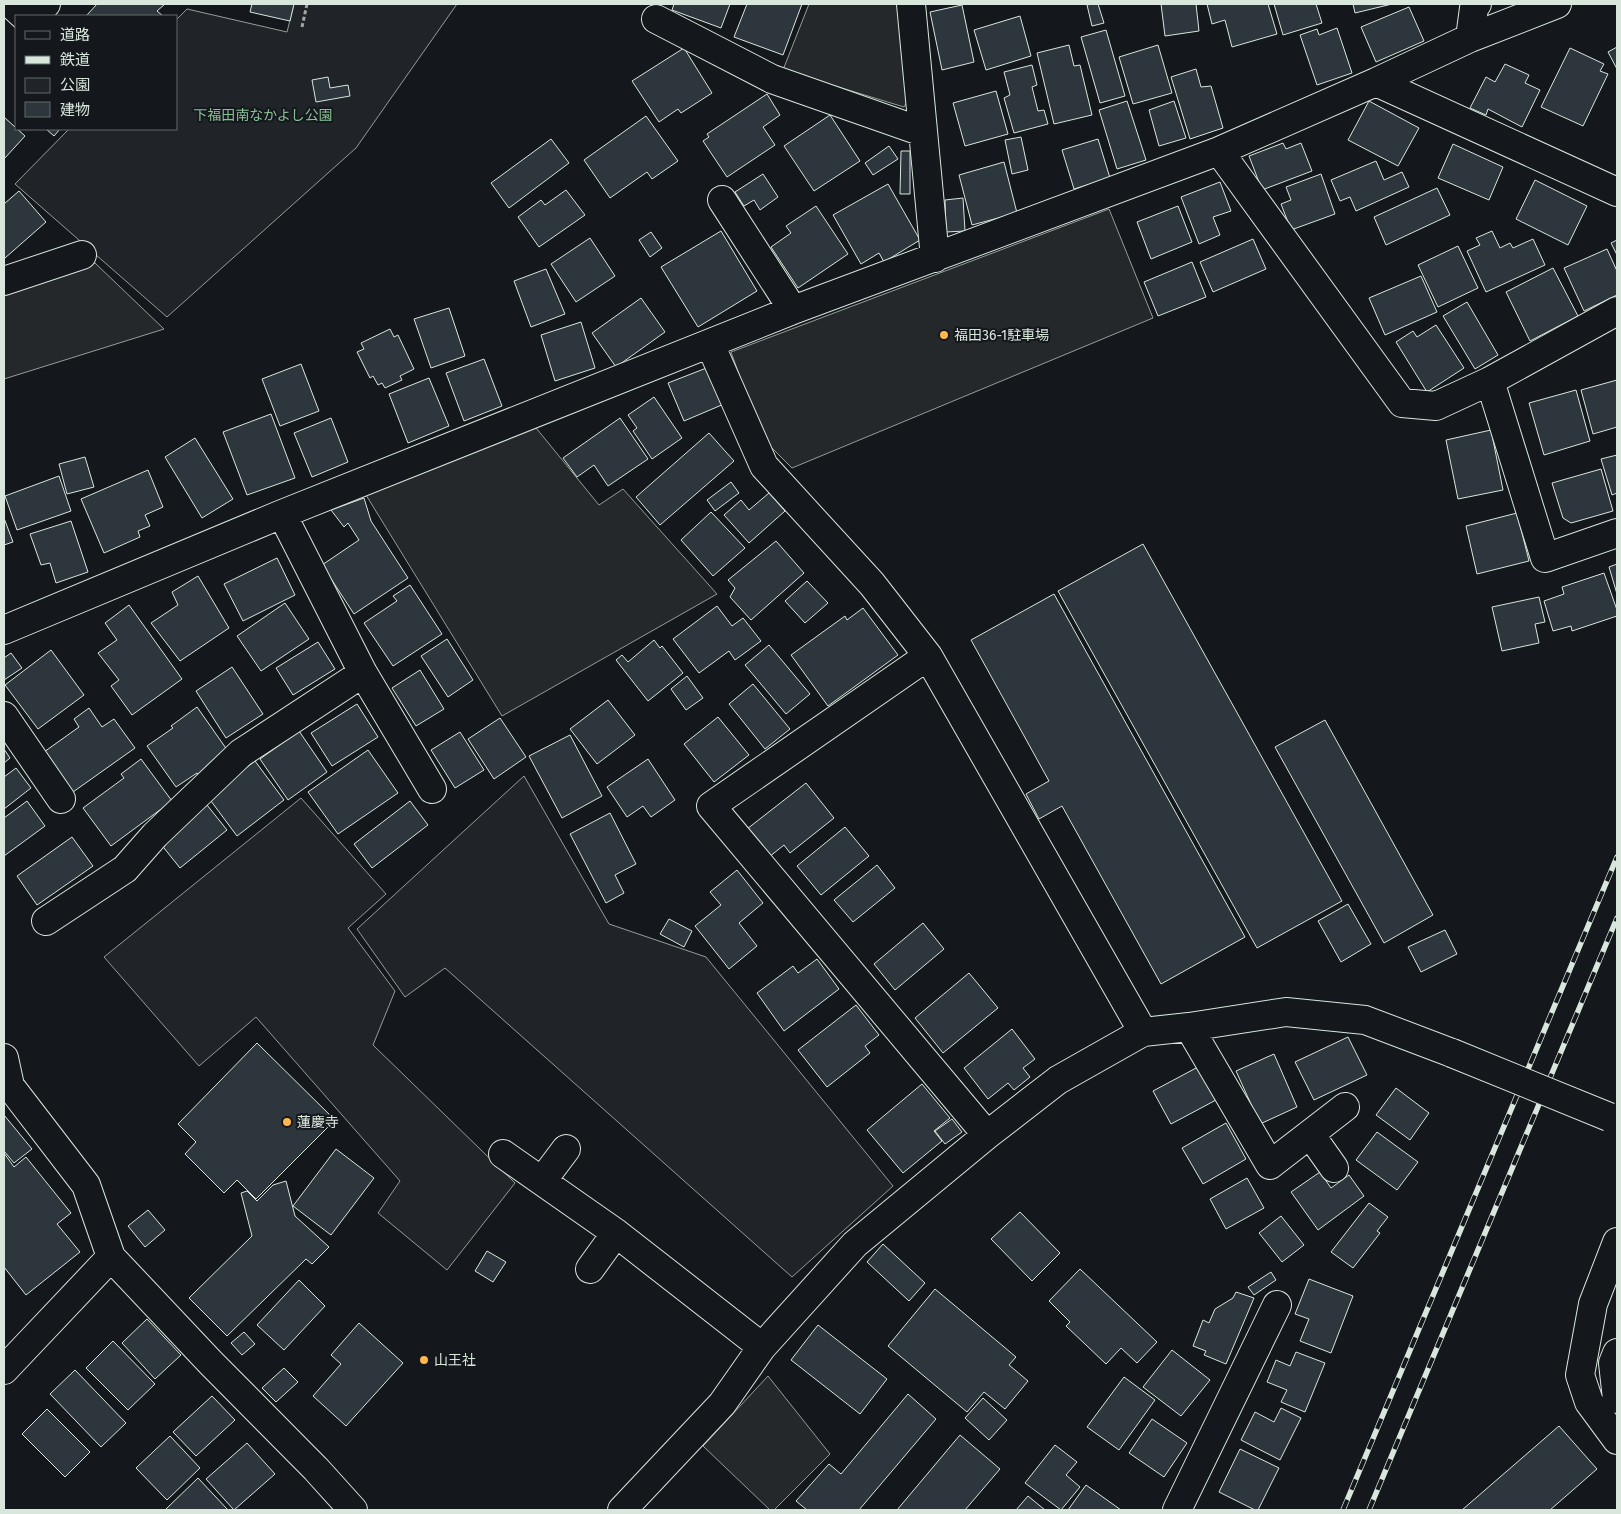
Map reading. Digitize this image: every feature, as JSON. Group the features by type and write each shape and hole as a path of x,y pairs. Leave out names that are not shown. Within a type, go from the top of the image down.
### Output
{"street":[{"path":"11,4 23,15"},
{"path":"34,15 46,4"},
{"path":"911,4 935,258"},
{"path":"1470,38 1474,8 1477,4"},
{"path":"4,630 282,514 793,310 1219,150 1376,82 1470,38 1557,4"},
{"path":"656,19 772,79 923,132"},
{"path":"1376,82 1617,192"},
{"path":"1219,150 1402,403 1436,406 1490,381 1617,311"},
{"path":"722,200 793,310"},
{"path":"4,280 82,255"},
{"path":"710,344 764,466 872,584 928,656 1143,1032"},
{"path":"1490,381 1545,558 1617,533"},
{"path":"282,514 363,673 432,789"},
{"path":"928,656 711,806 986,1135"},
{"path":"46,921 125,869 155,835 241,754 363,673"},
{"path":"4,716 61,799"},
{"path":"622,1510 722,1404 762,1348 855,1244 986,1135 1058,1080 1143,1032 1286,1012 1364,1020 1452,1053 1613,1118"},
{"path":"1189,1027 1270,1165 1345,1107"},
{"path":"4,1058 10,1086 86,1185 111,1257 211,1363 316,1469 353,1510"},
{"path":"1310,1134 1334,1168"},
{"path":"542,1181 566,1149"},
{"path":"503,1154 616,1233 762,1348"},
{"path":"590,1268 616,1233"},
{"path":"1617,1242 1592,1304 1580,1375 1589,1402 1617,1440"},
{"path":"4,1370 111,1257"},
{"path":"1177,1510 1277,1305"},
{"path":"1617,1353 1613,1363 1617,1400"}],"path":[{"path":"302,27 307,4"}],"green space":[{"name":"下福田南なかよし公園","path":"294,4 457,4 356,148 167,317 15,184 68,130 178,130 178,18 187,9 287,32"},
{"path":"524,776 609,924 706,957 893,1186 792,1277 445,968 405,997 357,929"},
{"path":"301,798 386,894 348,928 395,991 373,1045 515,1183 447,1270 378,1213 400,1181 256,1017 199,1066 104,957"}],"shaded area":[{"path":"809,4 898,4 911,95 904,107 783,70"},
{"name":"福田36-1駐車場","path":"1109,209 1153,318 792,468 762,438 731,352"},
{"path":"95,263 164,329 4,379 4,296"},
{"path":"532,423 599,505 623,489 717,594 502,716 366,495"},
{"path":"768,1376 830,1454 774,1510 770,1510 703,1446"}],"building":[{"path":"97,4 165,4 157,11 162,15 87,15"},
{"path":"252,4 294,4 290,21 250,12"},
{"path":"674,4 730,4 721,28 672,10"},
{"path":"747,4 802,4 783,55 734,37"},
{"path":"1098,4 1104,23 1092,26 1087,5"},
{"path":"1161,4 1196,4 1199,31 1165,36"},
{"path":"1207,4 1268,4 1277,34 1232,47 1225,20 1212,24"},
{"path":"1274,4 1316,4 1322,23 1283,35"},
{"path":"1353,4 1392,4 1355,13"},
{"path":"962,5 974,62 942,70 930,12"},
{"path":"1409,7 1424,41 1376,62 1361,27"},
{"path":"1020,16 1031,56 986,70 974,30"},
{"path":"1337,28 1352,73 1317,85 1300,35 1317,29 1319,35"},
{"path":"1106,30 1125,96 1100,103 1081,37"},
{"path":"1069,45 1074,66 1080,65 1092,115 1054,124 1037,53"},
{"path":"1158,45 1172,93 1133,104 1119,57"},
{"path":"1617,47 1617,69 1608,52"},
{"path":"684,48 712,93 681,113 678,109 659,122 632,81"},
{"path":"1570,48 1604,64 1600,71 1608,74 1583,126 1541,107"},
{"path":"1505,64 1529,75 1525,83 1540,90 1522,127 1488,109 1486,115 1470,108 1486,77 1495,82"},
{"path":"1032,65 1037,85 1032,87 1038,111 1044,110 1048,124 1014,133 1004,98 1010,95 1004,72"},
{"path":"1196,69 1201,87 1211,86 1223,128 1190,139 1171,77"},
{"path":"328,77 330,88 348,85 350,96 316,102 312,80"},
{"path":"996,91 1008,134 965,146 953,103"},
{"path":"767,94 780,115 763,127 775,145 727,177 703,141 709,137 707,134"},
{"path":"1127,101 1146,160 1117,169 1099,110"},
{"path":"1174,101 1186,138 1159,146 1149,110"},
{"path":"1369,101 1419,128 1398,166 1348,140"},
{"path":"830,115 860,161 814,191 784,146"},
{"path":"646,116 678,161 652,179 647,172 610,198 584,160"},
{"path":"4,117 15,127 15,130 18,130 25,136 4,159"},
{"path":"47,130 59,130 54,136"},
{"path":"1021,137 1028,170 1012,174 1005,140"},
{"path":"551,139 569,163 509,208 491,183"},
{"path":"1098,139 1110,178 1074,189 1062,150"},
{"path":"1283,143 1286,149 1301,143 1312,171 1262,190 1249,156"},
{"path":"1453,144 1503,167 1489,200 1438,178"},
{"path":"889,146 898,159 873,175 865,163"},
{"path":"901,151 910,151 910,194 900,194"},
{"path":"1376,161 1384,180 1402,172 1409,187 1356,211 1350,197 1340,201 1331,180"},
{"path":"1004,162 1017,213 972,225 959,175"},
{"path":"763,174 778,197 760,210 754,200 744,206 735,192"},
{"path":"1321,174 1335,214 1291,230 1281,204 1291,200 1286,187"},
{"path":"1535,180 1587,206 1568,245 1516,219"},
{"path":"1220,182 1231,211 1213,217 1220,235 1199,244 1181,197"},
{"path":"888,184 920,240 884,262 879,253 861,264 833,215"},
{"path":"1437,188 1450,215 1386,245 1374,217"},
{"path":"566,190 585,215 539,247 518,217 541,200 545,205"},
{"path":"19,191 46,222 5,258 4,204"},
{"path":"963,198 965,231 946,232 945,200"},
{"path":"816,206 848,254 798,288 771,247 791,233 786,226"},
{"path":"1178,206 1192,242 1151,259 1137,222"},
{"path":"721,231 757,291 698,327 661,267"},
{"path":"1492,231 1500,248 1510,243 1513,248 1533,239 1545,265 1486,292 1467,251 1480,245 1476,238"},
{"path":"651,232 662,248 650,257 639,240"},
{"path":"590,238 615,276 576,302 551,264"},
{"path":"1253,239 1266,269 1213,292 1200,262"},
{"path":"1617,240 1617,255 1611,243"},
{"path":"1458,246 1478,288 1438,307 1418,265"},
{"path":"1607,249 1617,271 1617,295 1584,311 1564,268"},
{"path":"1192,262 1206,297 1158,316 1144,282"},
{"path":"1553,268 1578,316 1530,341 1506,292"},
{"path":"546,269 565,314 531,327 514,281"},
{"path":"1421,276 1437,312 1385,335 1369,298"},
{"path":"641,298 665,332 616,367 592,333"},
{"path":"1467,302 1498,355 1475,369 1443,316"},
{"path":"449,308 465,356 431,368 414,319"},
{"path":"581,322 595,368 555,381 541,335"},
{"path":"1436,325 1464,368 1427,392 1396,342 1413,331 1417,337"},
{"path":"390,329 394,337 398,335 414,369 400,376 402,380 385,388 382,383 378,385 373,376 370,378 357,352 364,349 361,343"},
{"path":"484,359 502,406 464,421 446,373"},
{"path":"301,364 319,411 280,426 262,379"},
{"path":"709,367 724,404 684,421 668,383"},
{"path":"429,378 449,426 408,443 389,394"},
{"path":"1617,380 1617,427 1593,434 1581,390"},
{"path":"1576,390 1590,441 1544,455 1529,403"},
{"path":"654,397 682,438 652,459 633,431 637,428 628,415"},
{"path":"271,414 295,478 247,495 223,432"},
{"path":"331,418 348,462 312,477 294,433"},
{"path":"620,418 648,459 608,486 594,465 577,477 563,458"},
{"path":"1491,430 1503,490 1458,499 1446,440"},
{"path":"709,433 734,461 660,525 636,497"},
{"path":"195,438 233,499 202,518 165,457"},
{"path":"1617,455 1617,493 1612,495 1601,459"},
{"path":"85,457 94,487 67,494 59,464"},
{"path":"1601,469 1613,511 1571,523 1563,518 1552,483"},
{"path":"148,470 163,507 145,515 150,526 138,531 140,537 104,553 81,499"},
{"path":"59,476 71,511 17,530 5,496"},
{"path":"731,482 739,493 715,511 707,500"},
{"path":"769,493 785,511 749,543 724,515 741,500 749,510"},
{"path":"364,498 371,521 408,578 354,614 322,565 359,540 348,523 344,527 331,510"},
{"path":"711,512 745,548 713,576 681,540"},
{"path":"1517,513 1529,561 1477,574 1466,526"},
{"path":"4,518 13,542 4,545"},
{"path":"71,521 88,572 56,583 50,563 41,565 30,534"},
{"path":"776,541 804,573 751,620 730,597 735,588 728,580"},
{"path":"1143,544 1342,901 1257,948 1058,591"},
{"path":"277,558 295,595 243,621 224,584"},
{"path":"1617,564 1617,594 1609,567"},
{"path":"1604,573 1617,610 1617,616 1572,631 1571,626 1553,631 1544,601 1564,594 1562,587"},
{"path":"198,576 229,628 180,661 151,623 178,605 172,592"},
{"path":"807,581 828,603 805,623 785,601"},
{"path":"410,585 442,634 393,666 364,623 397,601 393,596"},
{"path":"1054,594 1245,937 1161,984 1062,806 1039,819 1026,794 1049,781 971,640"},
{"path":"1539,597 1545,622 1535,624 1539,643 1502,651 1492,607"},
{"path":"285,603 309,639 261,671 237,636"},
{"path":"129,605 182,679 132,715 111,686 119,680 98,653 117,640 105,623"},
{"path":"717,606 732,626 743,618 761,641 735,660 729,651 699,673 673,639"},
{"path":"863,608 898,655 828,706 791,655 845,616 847,620"},
{"path":"447,639 473,680 448,697 421,656"},
{"path":"654,640 660,648 662,646 683,673 648,701 616,660 622,655 628,662"},
{"path":"318,642 335,669 293,695 276,668"},
{"path":"769,645 810,694 786,714 745,665"},
{"path":"51,650 84,695 38,729 5,685"},
{"path":"11,653 22,668 4,680 4,658"},
{"path":"232,667 263,714 226,738 196,691"},
{"path":"420,670 444,709 416,726 392,688"},
{"path":"687,676 703,698 686,710 671,689"},
{"path":"753,684 790,729 765,749 729,704"},
{"path":"608,700 635,735 597,764 570,729"},
{"path":"357,704 378,737 332,766 311,733"},
{"path":"197,707 230,754 199,776 197,773 176,787 147,746 173,728 171,726"},
{"path":"89,708 102,727 114,719 135,748 73,792 44,752 79,727 74,719"},
{"path":"718,717 749,755 714,782 684,744"},
{"path":"500,718 526,757 494,779 468,739"},
{"path":"1325,720 1433,915 1384,943 1275,747"},
{"path":"299,731 327,772 288,800 260,759"},
{"path":"460,732 484,770 455,788 431,750"},
{"path":"570,735 602,796 562,818 529,756"},
{"path":"4,749 10,758 4,763"},
{"path":"368,750 398,793 338,834 308,792"},
{"path":"141,759 172,801 111,846 83,808 124,778 121,774"},
{"path":"648,759 675,800 651,817 643,806 627,817 607,787"},
{"path":"255,761 284,800 237,836 208,797"},
{"path":"16,768 31,788 4,809 4,777"},
{"path":"806,783 834,818 790,853 784,845 769,857 747,829"},
{"path":"203,800 227,830 180,868 156,838"},
{"path":"27,801 45,826 4,856 4,818"},
{"path":"410,801 428,825 372,868 354,844"},
{"path":"610,813 636,864 615,875 624,893 606,903 570,834"},
{"path":"845,827 869,856 821,895 797,866"},
{"path":"72,837 93,866 37,905 17,876"},
{"path":"877,865 895,888 853,922 834,900"},
{"path":"737,870 763,903 739,923 757,946 729,969 695,926 721,905 710,892"},
{"path":"1348,904 1371,944 1341,962 1318,921"},
{"path":"669,919 692,931 684,947 660,934"},
{"path":"923,923 944,949 895,990 874,964"},
{"path":"1445,930 1457,954 1421,972 1408,947"},
{"path":"817,959 839,989 784,1031 757,993 793,966 798,973"},
{"path":"969,973 998,1008 943,1053 915,1018"},
{"path":"856,1005 879,1035 865,1046 870,1053 827,1087 798,1050"},
{"path":"1012,1029 1035,1059 1023,1068 1030,1077 1014,1090 1008,1083 988,1099 964,1068"},
{"path":"1348,1037 1367,1075 1314,1100 1295,1062"},
{"path":"257,1043 335,1120 256,1199 237,1180 224,1193 185,1154 196,1142 178,1124"},
{"path":"1274,1054 1297,1107 1260,1124 1236,1071"},
{"path":"1198,1067 1216,1100 1171,1124 1153,1091"},
{"path":"922,1084 950,1118 934,1131 942,1141 903,1173 867,1130"},
{"path":"1396,1088 1429,1113 1410,1140 1376,1115"},
{"path":"4,1115 32,1149 14,1163 4,1151"},
{"path":"952,1119 962,1132 945,1144 935,1131"},
{"path":"1226,1123 1246,1159 1203,1184 1182,1148"},
{"path":"1377,1132 1418,1162 1397,1190 1356,1160"},
{"path":"336,1149 374,1178 331,1235 293,1206"},
{"path":"4,1153 14,1167 26,1157 71,1213 57,1224 80,1252 26,1295 4,1267"},
{"path":"1320,1172 1331,1188 1349,1175 1364,1196 1318,1230 1291,1192"},
{"path":"1247,1178 1264,1208 1226,1229 1210,1199"},
{"path":"286,1181 295,1216 329,1247 312,1264 306,1259 227,1336 189,1298 252,1236 241,1193 247,1191 257,1201 273,1185"},
{"path":"1369,1203 1388,1217 1377,1231 1380,1233 1353,1268 1331,1252"},
{"path":"148,1210 165,1230 145,1247 128,1226"},
{"path":"1020,1212 1060,1253 1032,1281 991,1239"},
{"path":"1281,1216 1304,1245 1282,1262 1259,1233"},
{"path":"883,1244 925,1283 909,1301 867,1262"},
{"path":"487,1251 506,1262 493,1282 475,1271"},
{"path":"1080,1269 1157,1342 1137,1363 1121,1348 1106,1364 1066,1326 1070,1322 1049,1301"},
{"path":"1271,1272 1276,1280 1254,1295 1248,1287"},
{"path":"1309,1279 1353,1296 1331,1353 1300,1341 1309,1319 1295,1314"},
{"path":"299,1280 325,1306 284,1350 257,1325"},
{"path":"935,1289 1016,1357 1009,1365 1028,1381 1005,1409 984,1392 967,1412 888,1346"},
{"path":"1236,1292 1254,1298 1226,1364 1204,1355 1206,1351 1193,1346 1203,1320 1209,1323 1215,1309 1233,1298"},
{"path":"147,1319 181,1355 155,1379 122,1343"},
{"path":"359,1323 403,1363 346,1426 313,1396 341,1364 331,1355"},
{"path":"818,1325 887,1379 860,1414 791,1360"},
{"path":"244,1332 255,1344 242,1355 231,1343"},
{"path":"113,1341 155,1384 128,1410 86,1368"},
{"path":"1172,1350 1210,1380 1181,1416 1143,1387"},
{"path":"1296,1352 1325,1363 1305,1412 1281,1402 1287,1390 1267,1382 1276,1360 1290,1366"},
{"path":"284,1368 298,1382 276,1402 262,1388"},
{"path":"75,1370 126,1423 101,1447 50,1394"},
{"path":"1124,1377 1155,1400 1119,1450 1087,1427"},
{"path":"908,1394 936,1419 859,1510 807,1510 796,1501 829,1464 841,1474"},
{"path":"212,1396 235,1420 196,1456 173,1432"},
{"path":"983,1398 1007,1420 989,1440 965,1418"},
{"path":"1281,1408 1301,1418 1280,1460 1241,1440 1255,1412 1274,1422"},
{"path":"47,1409 90,1452 65,1477 22,1434"},
{"path":"1152,1419 1187,1443 1164,1477 1129,1453"},
{"path":"1559,1426 1597,1469 1550,1510 1462,1510"},
{"path":"960,1435 1000,1469 965,1510 897,1510"},
{"path":"170,1436 200,1468 167,1500 136,1468"},
{"path":"247,1443 275,1474 234,1510 206,1479"},
{"path":"1055,1445 1077,1462 1066,1475 1080,1487 1061,1510 1025,1483"},
{"path":"1240,1449 1279,1468 1258,1510 1219,1492"},
{"path":"198,1478 228,1510 165,1510"},
{"path":"1086,1485 1121,1510 1068,1510"},
{"path":"1028,1496 1045,1510 1016,1510"}],"railway":[{"path":"1343,1510 1617,857"},
{"path":"1369,1510 1617,918"}],"place":[{"name":"福田36-1駐車場","path":"944,335"},
{"name":"蓮慶寺","path":"287,1122"},
{"name":"山王社","path":"424,1360"}]}
